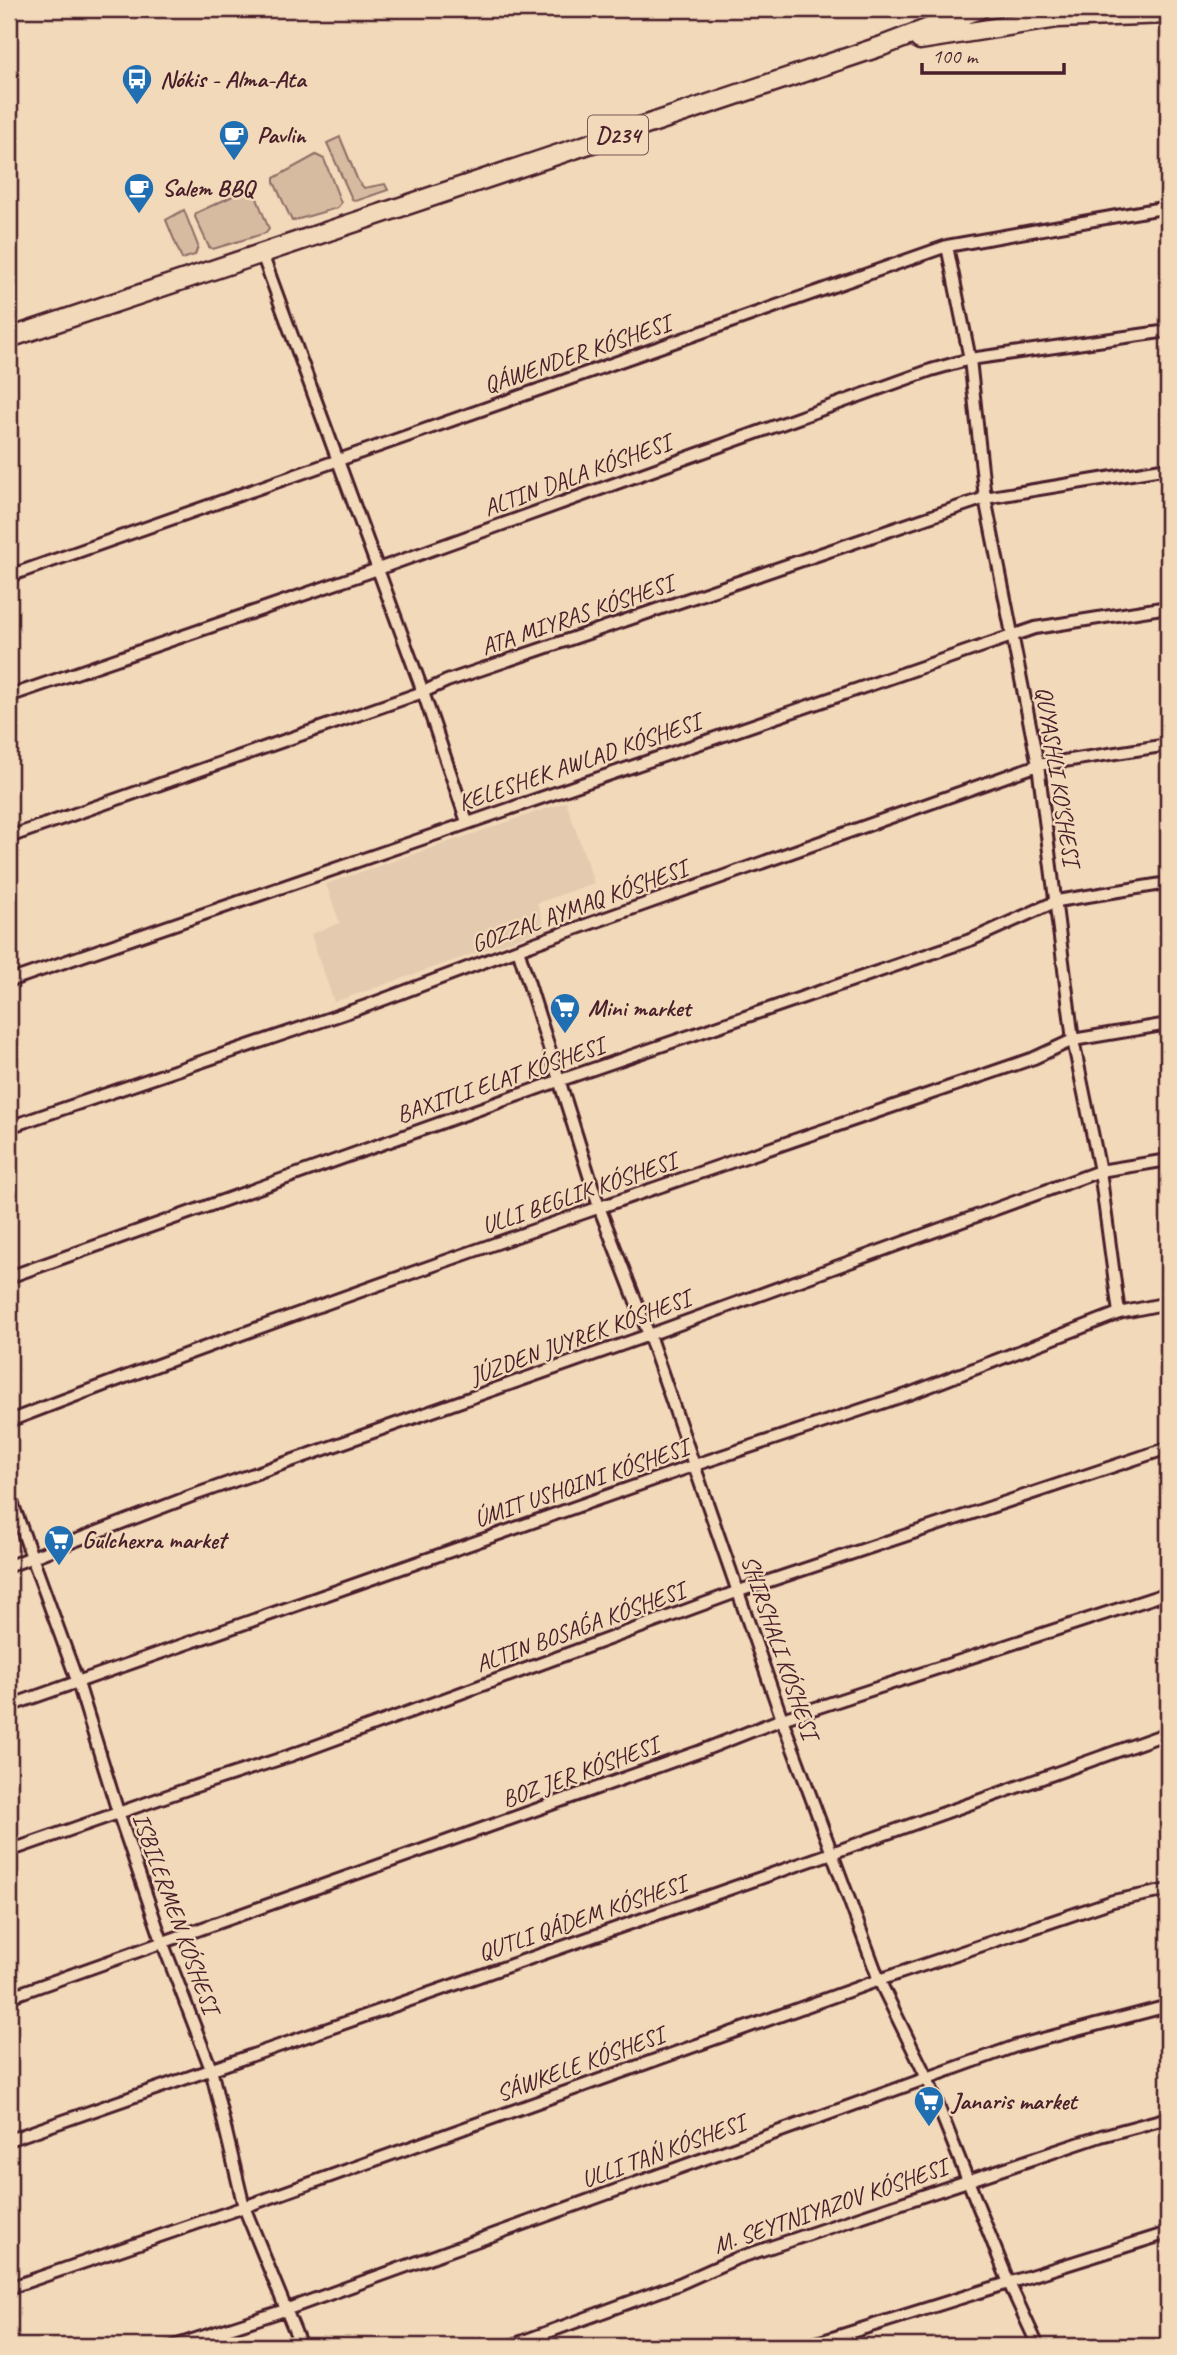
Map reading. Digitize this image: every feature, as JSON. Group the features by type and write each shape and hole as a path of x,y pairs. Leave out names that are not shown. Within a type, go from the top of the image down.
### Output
{"main road":[{"name":"D234","path":"9,338 882,46 979,9"},
{"name":"D234","path":"882,46 1058,18 1168,14"}],"street":[{"name":"QÁWENDER KÓSHESI","path":"9,576 947,246 1168,207"},
{"name":"QUYASHLI KO'SHESI","path":"947,246 971,359 985,498 1038,765 1073,1040 1100,1171 1119,1313"},
{"path":"262,254 423,692 467,822"},
{"path":"9,696 378,569 931,370 971,359 1168,331"},
{"name":"ATA MIYRAS KÓSHESI","path":"9,837 460,677 985,498 1168,468"},
{"name":"KELESHEK AWLAD KÓSHESI","path":"9,981 1035,628 1168,607"},
{"name":"GOZZAL AYMAQ KÓSHESI","path":"9,1127 366,1006 518,949 1038,765 1168,745"},
{"path":"9,1277 558,1081 973,939 1056,901 1168,883"},
{"path":"518,949 599,1207 649,1335 782,1719 879,1980 927,2078 966,2180 1038,2346"},
{"path":"9,1421 175,1357 599,1207 1034,1058 1073,1040 1168,1024"},
{"name":"JÚZDEN JUYREK KÓSHESI","path":"9,1566 194,1495 649,1335 1100,1171 1168,1160"},
{"path":"9,1706 695,1465 909,1394 1119,1313 1168,1303"},
{"path":"9,1851 289,1756 739,1591 1168,1448"},
{"name":"ISBILERMEN KÓSHESI","path":"9,1494 78,1683 163,1944 211,2069 244,2207 300,2346"},
{"name":"BOZ JER KÓSHESI","path":"9,1997 701,1751 782,1719 1168,1593"},
{"path":"9,2140 1168,1733"},
{"name":"SÁWKELE KÓSHESI","path":"9,2288 879,1980 1113,1901 1168,1889"},
{"path":"174,2346 285,2310 1016,2046 1168,2006"},
{"name":"M. SEYTNIYAZOV KÓSHESI","path":"510,2346 679,2284 735,2259 1101,2136 1168,2119"},
{"path":"807,2346 1168,2233"}],"shaded area":[{"path":"340,137 358,181 364,188 385,184 388,190 356,201 352,199 327,143"},
{"path":"316,155 324,159 341,203 337,208 292,221 274,178"},
{"path":"250,188 254,191 269,229 266,233 213,249 209,247 195,217 196,213"},
{"path":"184,210 198,246 195,255 182,259 166,220"},
{"path":"566,802 594,883 537,903 545,929 334,1002 311,934 340,923 326,884"}],"place":[{"name":"Nókis - Alma-Ata","path":"137,106"},
{"name":"Pavlin","path":"234,162"},
{"name":"Salem BBQ","path":"139,215"},
{"name":"Mini market","path":"565,1035"},
{"name":"Gulchexra market","path":"59,1567"},
{"name":"Janaris market","path":"929,2128"}]}
